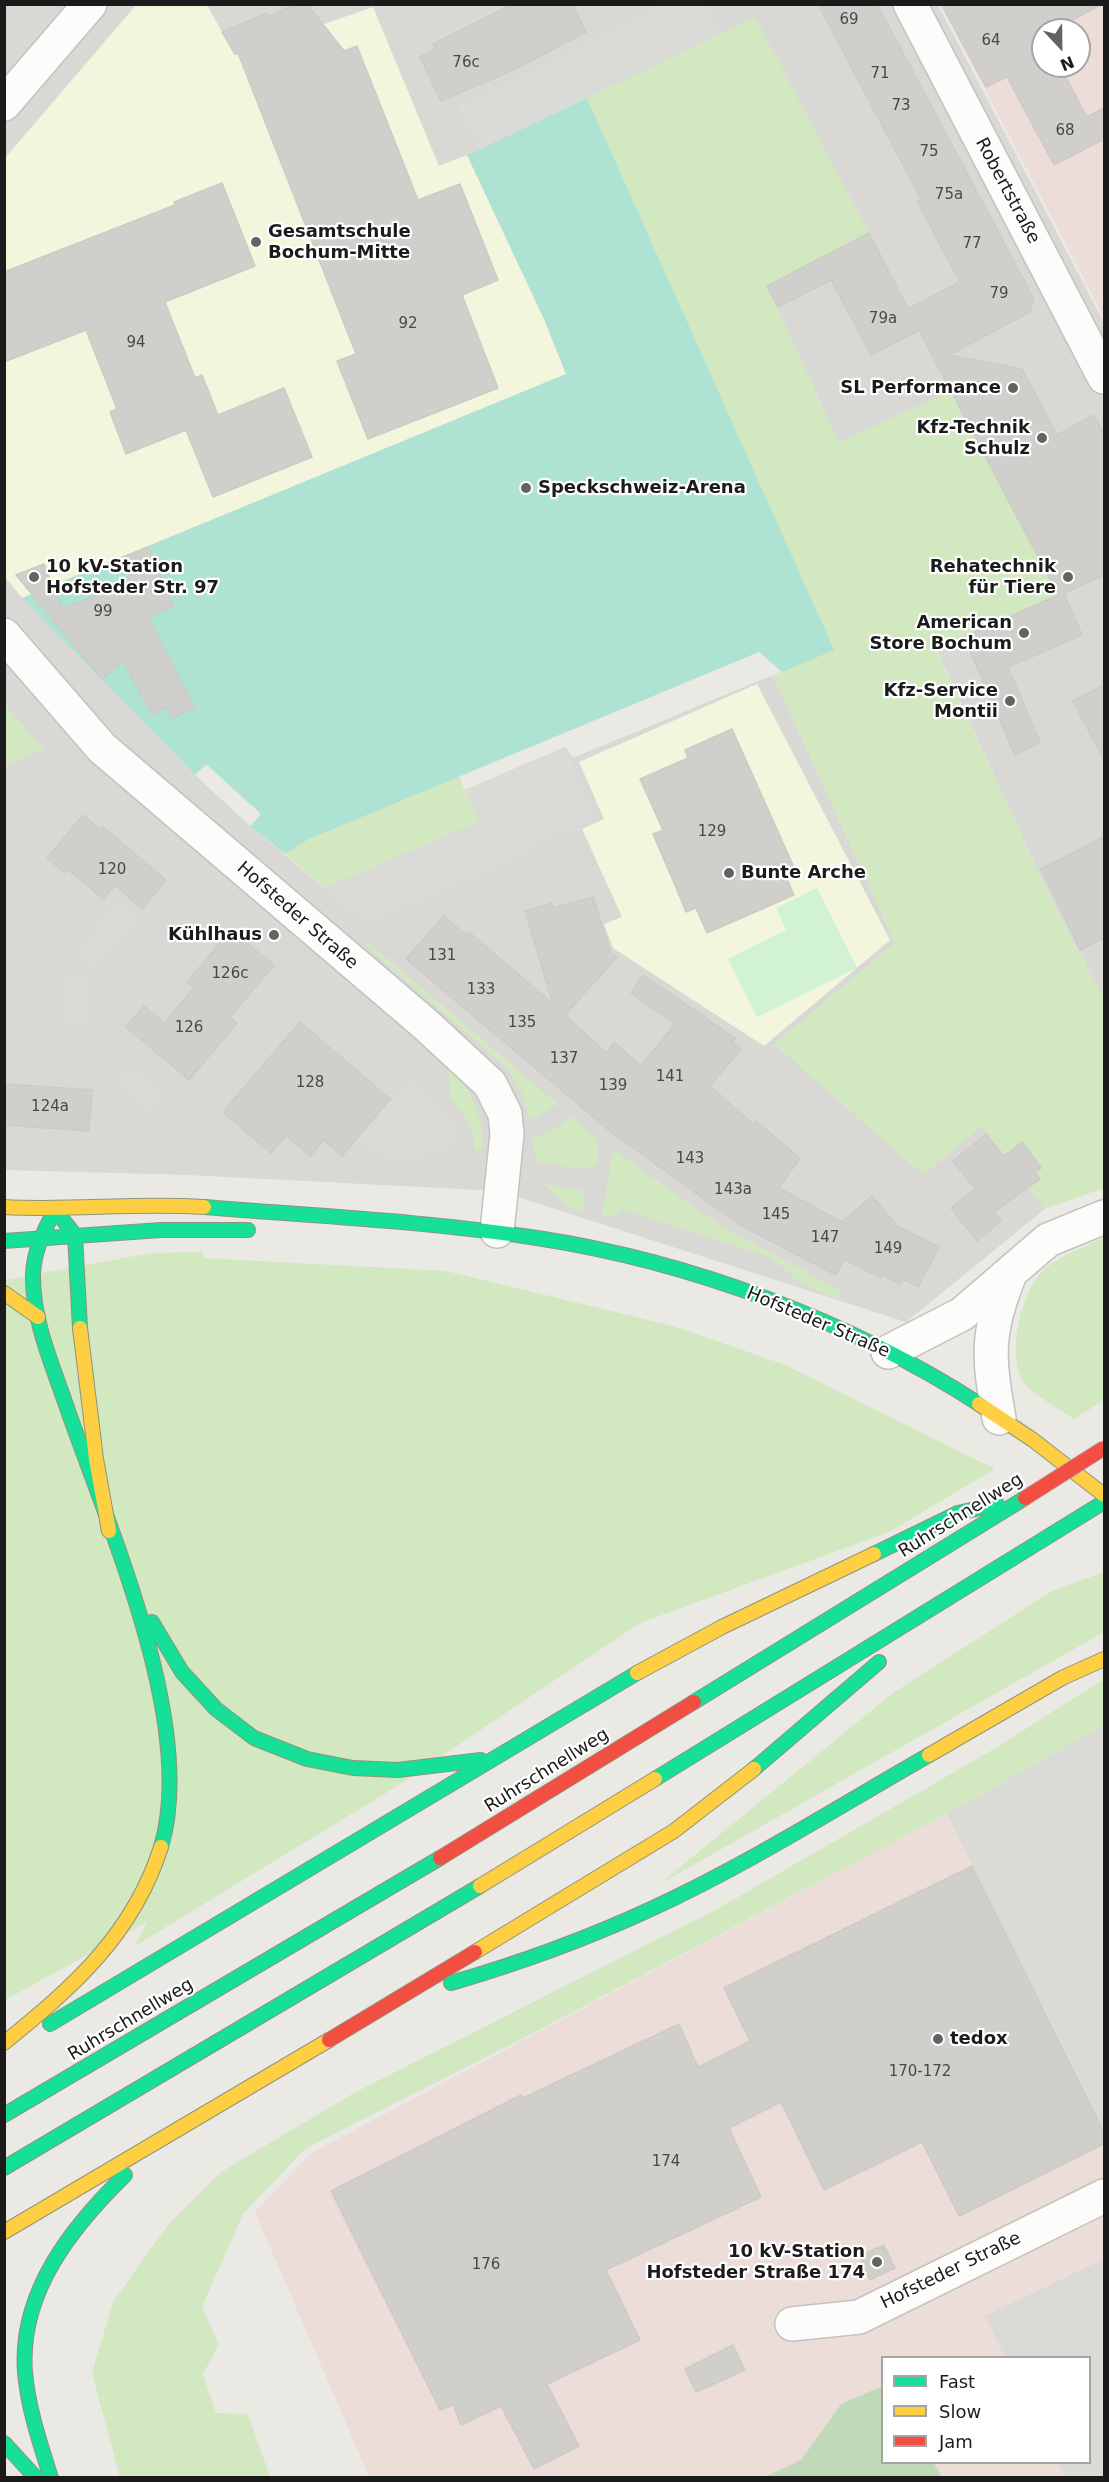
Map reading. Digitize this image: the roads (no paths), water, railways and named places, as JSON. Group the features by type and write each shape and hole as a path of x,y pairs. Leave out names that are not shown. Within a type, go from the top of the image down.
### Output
{"main road":[{"name":"Hofsteder Straße","path":"4,1207 55,1210 163,1204 320,1215 498,1231 617,1252 695,1273 794,1309 888,1352 954,1389 1048,1450 1104,1495"},
{"path":"4,2043 70,1988 98,1960 120,1929 142,1891 163,1842 170,1793 169,1747 159,1689 130,1586 109,1531 38,1317 31,1282 39,1238 55,1210 75,1235 81,1344 96,1459 109,1531"},
{"name":"Hofsteder Straße","path":"4,1241 161,1230 270,1229 320,1215"},
{"path":"4,1293 38,1317"},
{"name":"Ruhrschnellweg","path":"4,2115 439,1859 1104,1448"},
{"path":"4,2051 607,1689 722,1627 958,1513 1025,1498"},
{"path":"4,2168 467,1894 1104,1502"},
{"path":"905,1641 1021,1554"},
{"path":"130,1586 182,1672 216,1709 254,1738 307,1759 353,1768 398,1770 492,1759"},
{"path":"4,2232 377,2012 674,1832 768,1758 887,1655"},
{"path":"377,2012 435,1988 542,1955 652,1909 765,1849 1062,1678 1104,1659"},
{"path":"51,2478 30,2407 25,2367 27,2328 41,2286 73,2231 103,2195 144,2157 179,2130"},
{"path":"4,2443 36,2478"}],"street":[{"path":"4,104 90,4"},
{"name":"Robertstraße","path":"910,4 1104,377"},
{"name":"Hofsteder Straße","path":"4,635 102,748 424,1023 490,1084 505,1114 507,1134 498,1231"},
{"path":"888,1352 962,1314 1048,1240 1104,1217"},
{"path":"999,1418 992,1380 991,1329 1011,1272"},
{"name":"Hofsteder Straße","path":"792,2324 859,2317 1104,2196"}],"place":[{"name":"Gesamtschule Bochum-Mitte","path":"256,242"},
{"name":"SL Performance","path":"1013,388"},
{"name":"Kfz-Technik Schulz","path":"1042,438"},
{"name":"Speckschweiz-Arena","path":"526,488"},
{"name":"10 kV-Station Hofsteder Str. 97","path":"34,577"},
{"name":"Rehatechnik für Tiere","path":"1068,577"},
{"name":"American Store Bochum","path":"1024,633"},
{"name":"Kfz-Service Montii","path":"1010,701"},
{"name":"Bunte Arche","path":"729,873"},
{"name":"Kühlhaus","path":"274,935"},
{"name":"tedox","path":"938,2039"},
{"name":"10 kV-Station Hofsteder Straße 174","path":"877,2262"}]}
